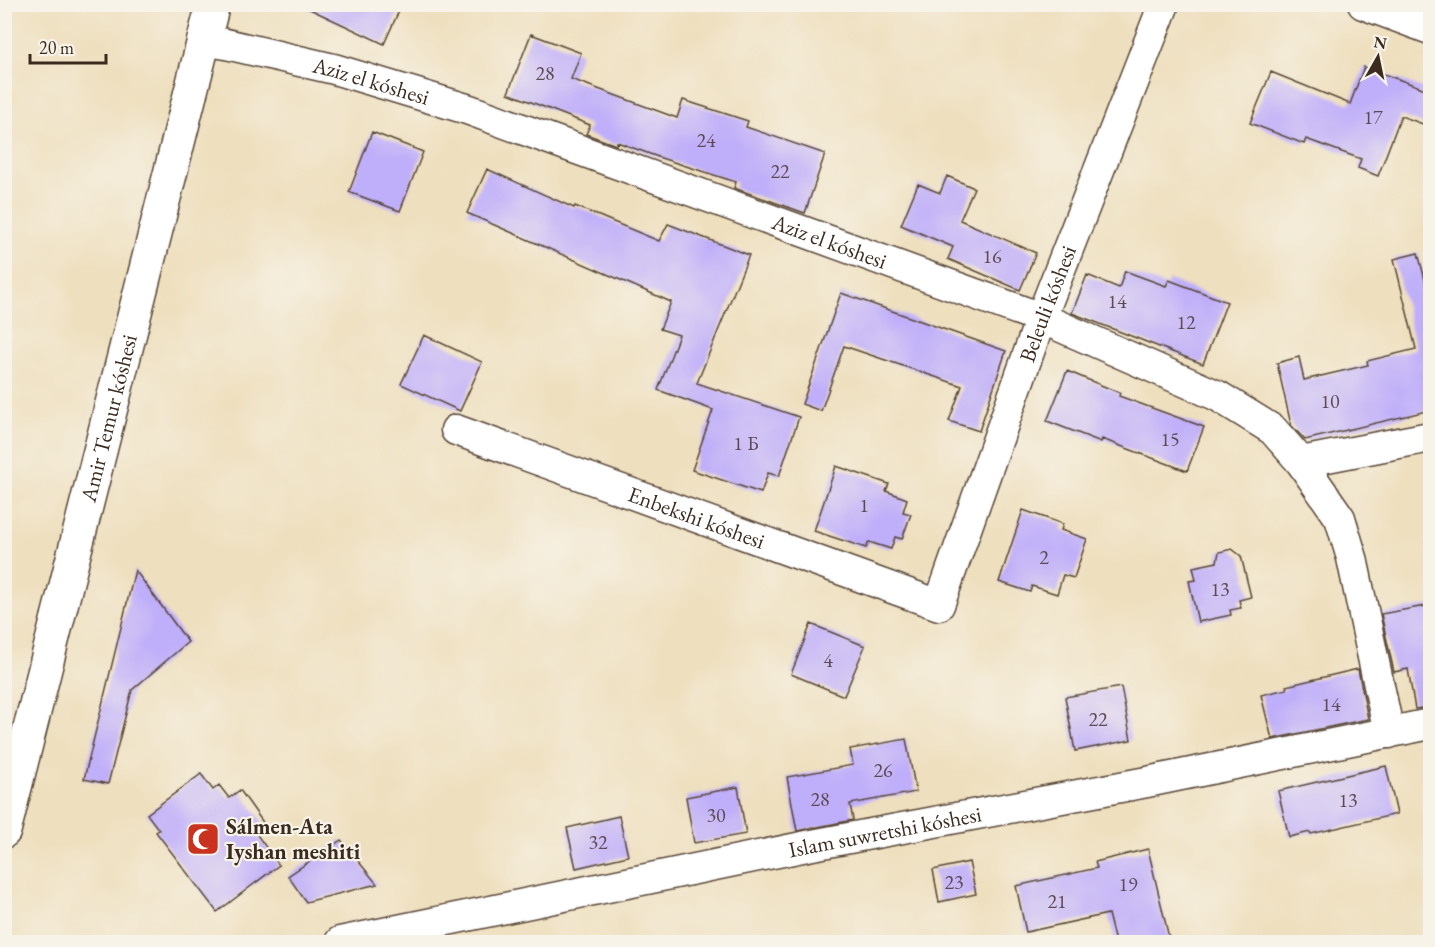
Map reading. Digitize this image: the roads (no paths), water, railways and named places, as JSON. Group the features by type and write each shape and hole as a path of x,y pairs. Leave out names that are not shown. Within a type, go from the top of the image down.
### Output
{"street":[{"name":"Amir Temur kóshesi","path":"4,831 213,4"},
{"name":"Beleuli kóshesi","path":"939,604 1041,318 1164,4"},
{"path":"1363,4 1431,29"},
{"name":"Aziz el kóshesi","path":"204,40 334,69 467,109 1041,318 1218,396 1273,430 1301,462 1340,518 1352,558 1389,733"},
{"name":"Enbekshi kóshesi","path":"456,430 939,604"},
{"path":"1301,462 1431,437"},
{"name":"Islam suwretshi kóshesi","path":"340,942 812,845 1135,784 1431,724"}],"place":[{"name":"Sálmen-Ata Iyshan meshiti","path":"203,839"}]}
